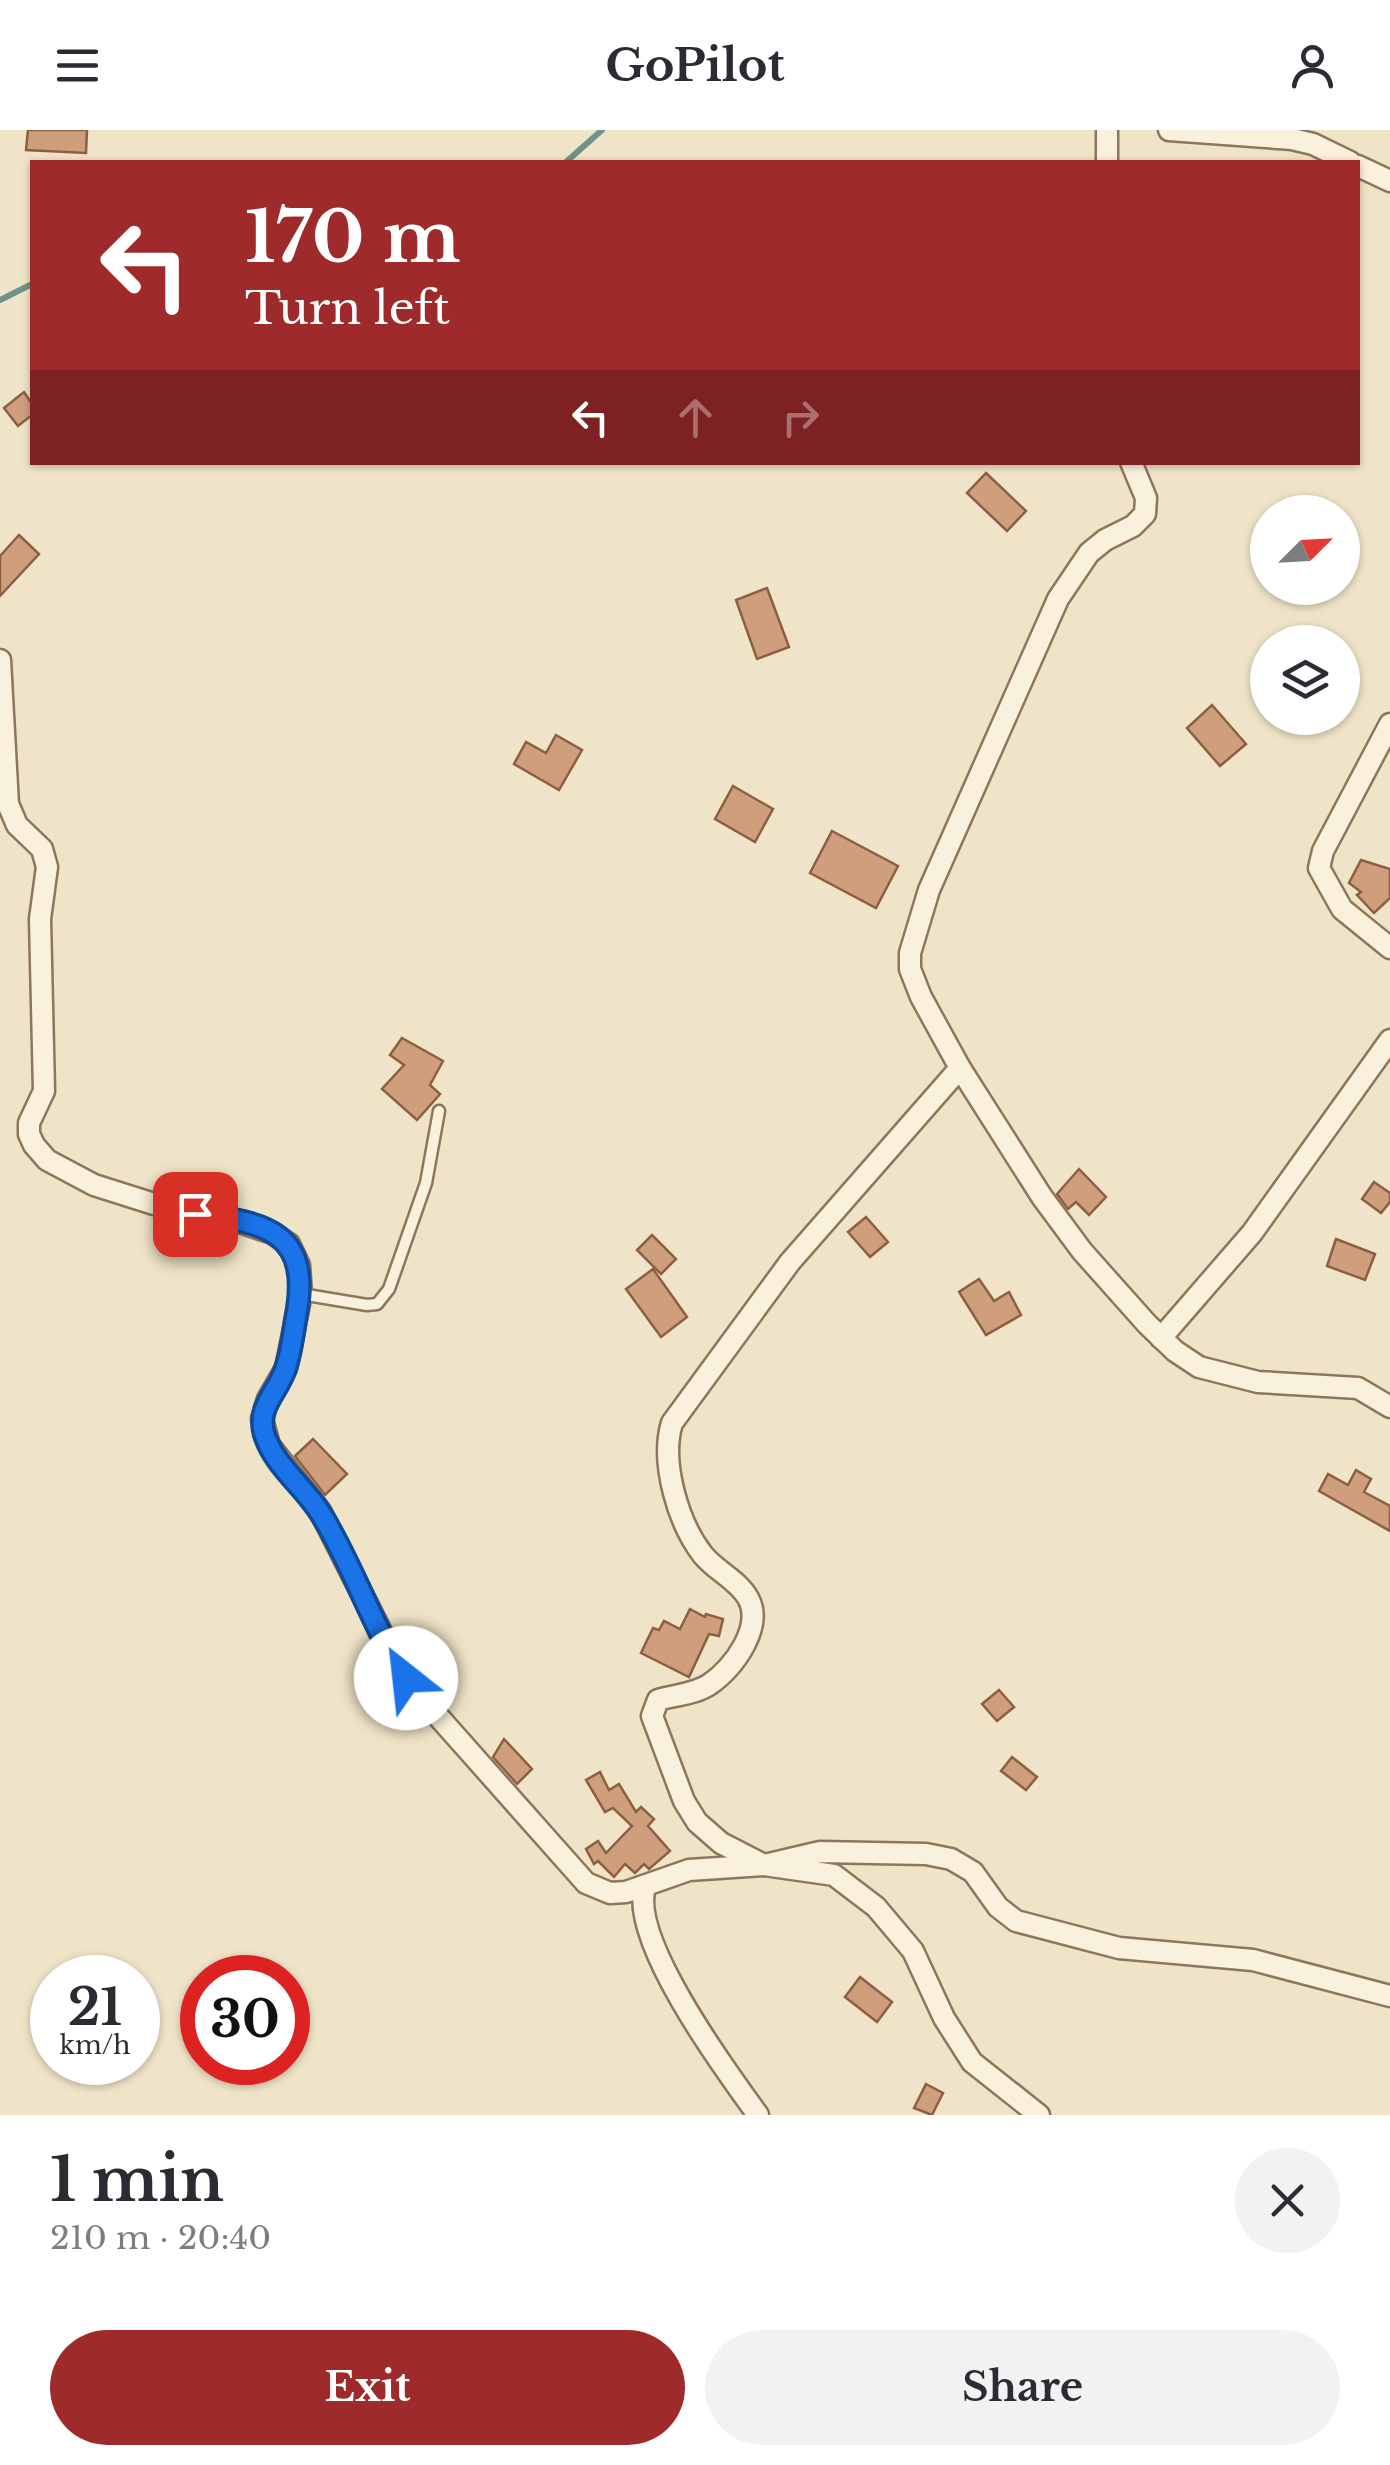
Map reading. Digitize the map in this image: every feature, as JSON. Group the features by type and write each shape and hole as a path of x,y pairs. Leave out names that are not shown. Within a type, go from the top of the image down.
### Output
{"street":[{"path":"1106,130 1106,160"},
{"path":"1170,130 1292,139 1346,160"},
{"path":"1360,167 1390,181"},
{"path":"1132,465 1146,498 1145,514 1132,526 1097,545 1058,599 929,890 912,939 910,969 960,1068 1062,1224 1161,1338 1199,1367 1230,1378 1358,1388 1390,1407"},
{"path":"0,660 8,804 17,824 42,849 47,867 40,919 44,1091 31,1114 29,1134 47,1160 94,1184 154,1204 230,1219 283,1239 294,1252 300,1265 300,1294 286,1368 262,1419 274,1455 320,1511 390,1652 419,1696 586,1883 610,1893 645,1886 689,1870 764,1865 839,1850 926,1854 951,1859 973,1872 998,1906 1016,1920 1120,1948 1254,1960 1390,1996"},
{"path":"1390,724 1323,850 1318,868 1342,909 1390,948"},
{"path":"1161,1338 1252,1233 1390,1040"},
{"path":"960,1068 790,1262 684,1402 669,1434 668,1456 686,1524 704,1556 746,1594 753,1618 744,1644 721,1673 703,1688 658,1700 652,1709 654,1725 684,1801 697,1822 721,1843 764,1865 834,1876 876,1907 912,1951 944,2018 972,2062 1038,2115"},
{"path":"645,1886 642,1900 646,1918 670,1978 709,2046 758,2115"}],"lane":[{"path":"300,1294 366,1305 377,1304 383,1298 426,1182 439,1111"}],"building":[{"path":"28,130 87,130 86,153 26,150"},
{"path":"24,392 30,401 30,417 18,426 4,408"},
{"path":"986,473 1026,511 1007,531 967,493"},
{"path":"19,535 39,554 0,596 0,556"},
{"path":"767,588 789,647 757,659 736,600"},
{"path":"1212,705 1246,744 1220,766 1187,728"},
{"path":"556,735 582,750 559,790 514,764 526,742 546,753"},
{"path":"733,786 773,809 755,842 715,819"},
{"path":"832,831 898,866 876,908 810,873"},
{"path":"1361,860 1390,869 1390,898 1374,913 1357,895 1361,892 1349,883"},
{"path":"402,1038 443,1061 430,1085 440,1094 417,1120 382,1089 404,1065 390,1055"},
{"path":"1079,1169 1106,1197 1089,1215 1076,1202 1068,1209 1057,1194"},
{"path":"1374,1182 1390,1193 1390,1202 1381,1213 1362,1199"},
{"path":"866,1217 888,1242 870,1257 848,1232"},
{"path":"652,1235 676,1259 661,1274 637,1250"},
{"path":"1336,1239 1375,1254 1365,1280 1327,1266"},
{"path":"653,1269 687,1317 661,1337 626,1289"},
{"path":"979,1279 994,1301 1009,1292 1021,1315 986,1335 959,1292"},
{"path":"313,1439 347,1474 325,1495 295,1456"},
{"path":"1356,1470 1371,1479 1364,1492 1390,1506 1390,1531 1319,1491 1328,1474 1348,1485"},
{"path":"690,1609 705,1617 706,1614 723,1619 719,1636 709,1634 689,1677 641,1653 653,1628 659,1630 664,1621 680,1629"},
{"path":"999,1690 1014,1707 997,1721 982,1704"},
{"path":"504,1739 532,1769 517,1784 493,1757"},
{"path":"1012,1757 1037,1777 1026,1790 1001,1771"},
{"path":"600,1772 609,1790 619,1784 636,1812 641,1807 654,1819 648,1826 670,1851 649,1869 644,1864 635,1873 625,1864 614,1877 598,1861 594,1864 586,1849 598,1841 606,1853 632,1826 613,1808 605,1812 586,1780"},
{"path":"860,1977 892,2002 877,2022 845,1997"},
{"path":"926,2084 943,2093 932,2115 914,2108"}],"waterway":[{"path":"568,160 602,130"},
{"path":"0,300 30,285"}],"route":[{"path":"195,1214 230,1219 272,1233 289,1244 300,1265 300,1294 286,1368 264,1408 264,1432 274,1455 320,1511 406,1678"}]}
